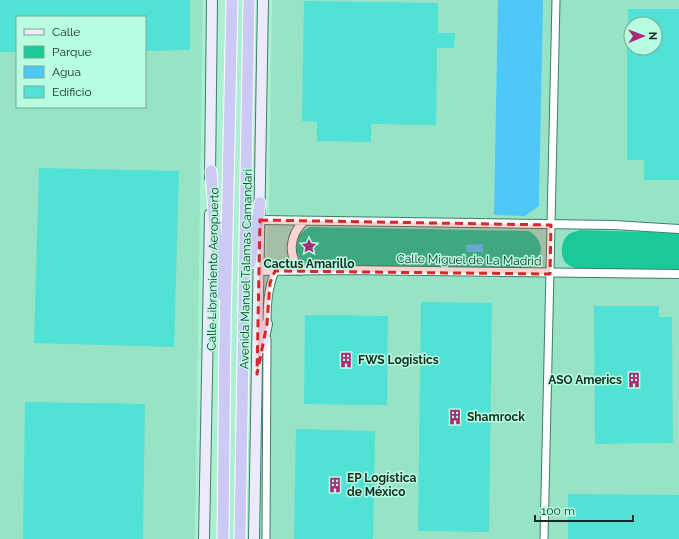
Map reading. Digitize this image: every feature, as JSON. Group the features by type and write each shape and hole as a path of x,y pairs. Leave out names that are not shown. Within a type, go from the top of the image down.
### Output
{"highway":[{"name":"Calle Libramiento Aeropuerto","path":"223,539 225,329 232,0"},
{"path":"240,539 248,0"},
{"path":"210,171 217,270 225,329"},
{"path":"243,297 260,203"}],"main road":[{"path":"204,539 212,0"},
{"name":"Avenida Manuel Talamas Camandari","path":"254,539 263,0"},
{"path":"257,374 267,324"}],"street":[{"path":"544,539 556,0"},
{"path":"260,220 551,224 679,229"},
{"path":"302,271 294,260 291,246 295,232 304,221"},
{"name":"Calle Miguel de La Madrid","path":"259,271 342,270 550,274 679,274"},
{"path":"266,539 267,324 270,283 275,271"}],"highlighted area":[{"path":"260,220 551,225 550,274 275,271 270,283 267,324 257,374"}],"shaded area":[{"path":"0,0 203,0 195,539 0,539"},
{"path":"272,0 679,0 679,539 260,539 264,297 269,210"}],"green space":[{"path":"310,227 529,231 538,240 541,250 537,260 528,268 312,266 301,261 294,247 299,235"},
{"path":"581,230 679,233 679,269 580,269 568,265 563,258 562,245 569,234"}],"water":[{"path":"498,0 543,0 539,206 525,216 494,215"},
{"path":"483,244 483,252 466,252 466,245"}],"building":[{"path":"0,0 190,0 190,50 146,51 146,16 16,16 16,52 0,52"},
{"path":"304,1 438,3 438,33 455,33 454,48 437,48 436,125 371,124 371,142 317,141 317,122 302,121"},
{"path":"628,9 679,9 679,180 644,180 644,160 627,160 627,56 663,56 663,16 628,16"},
{"path":"39,168 179,171 174,347 34,343"},
{"name":"Shamrock","path":"421,302 492,303 489,532 418,531"},
{"name":"ASO Americs","path":"594,306 659,306 659,317 672,317 673,443 595,444"},
{"name":"FWS Logistics","path":"305,315 388,316 387,405 304,404"},
{"path":"25,402 145,404 143,539 23,539"},
{"name":"EP Logística de México","path":"296,429 375,431 373,539 294,539"},
{"path":"568,494 679,495 679,539 568,539"}],"place":[{"name":"Cactus Amarillo","path":"309,246"},
{"name":"FWS Logistics","path":"346,360"},
{"name":"ASO Americs","path":"634,380"},
{"name":"Shamrock","path":"455,417"},
{"name":"EP Logística de México","path":"335,485"}]}
